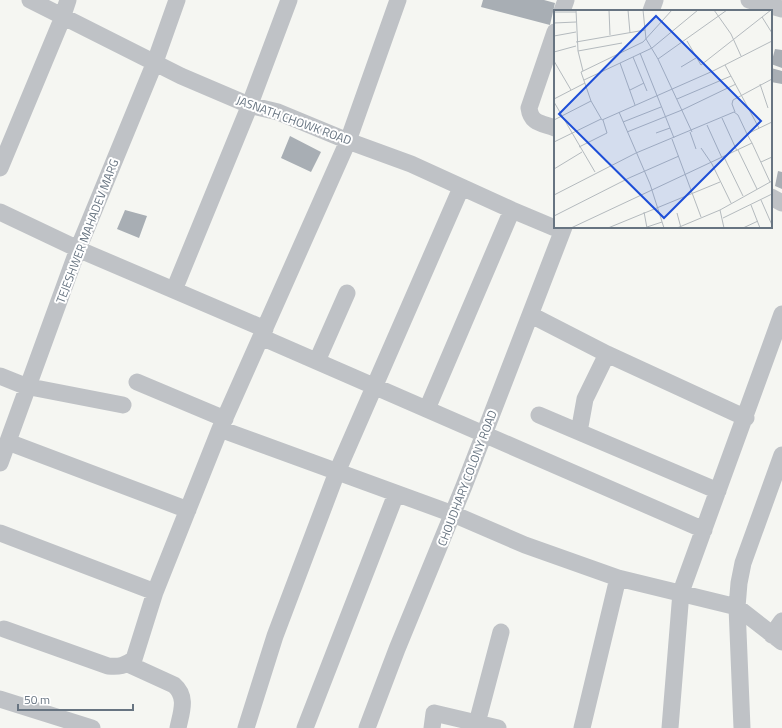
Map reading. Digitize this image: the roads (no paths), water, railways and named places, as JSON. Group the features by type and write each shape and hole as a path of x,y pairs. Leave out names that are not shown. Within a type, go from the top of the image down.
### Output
{"street":[{"name":"JASNATH CHOWK ROAD","path":"30,0 181,76 249,105 278,112 348,141 411,164 512,210 554,226"},
{"path":"0,168 63,17 68,0"},
{"name":"TEJESHWER MAHADEV MARG","path":"3,452 78,249 155,62 177,0"},
{"path":"174,290 249,105 289,0"},
{"path":"1,632 108,666 120,667 128,664 134,659 155,592 222,424 348,141 398,0"},
{"path":"562,10 566,0"},
{"path":"651,10 655,0"},
{"path":"757,4 782,9"},
{"path":"554,35 529,108 530,115 533,120 554,128"},
{"path":"246,728 275,636 337,472 461,188"},
{"path":"772,198 782,203"},
{"path":"427,409 512,210"},
{"path":"0,212 78,249 174,290 317,361 704,530"},
{"name":"CHOUDHARY COLONY ROAD","path":"367,728 397,648 453,514 563,229"},
{"path":"317,361 347,293"},
{"path":"670,728 681,592 746,418 782,314"},
{"path":"531,315 607,354 746,418"},
{"path":"579,432 585,399 607,354"},
{"path":"0,376 28,386 123,405"},
{"path":"137,382 222,424 337,472 453,514 525,545 618,578 681,592 737,607 779,633"},
{"path":"540,415 718,491"},
{"path":"3,452 188,510"},
{"path":"742,728 737,607 743,563 782,455"},
{"path":"305,728 396,494"},
{"path":"0,533 155,592"},
{"path":"582,728 618,578"},
{"path":"477,723 501,632"},
{"path":"128,664 174,685 180,690 183,704 178,728"},
{"path":"0,698 92,728"},
{"path":"432,728 434,712 498,728"}]}
